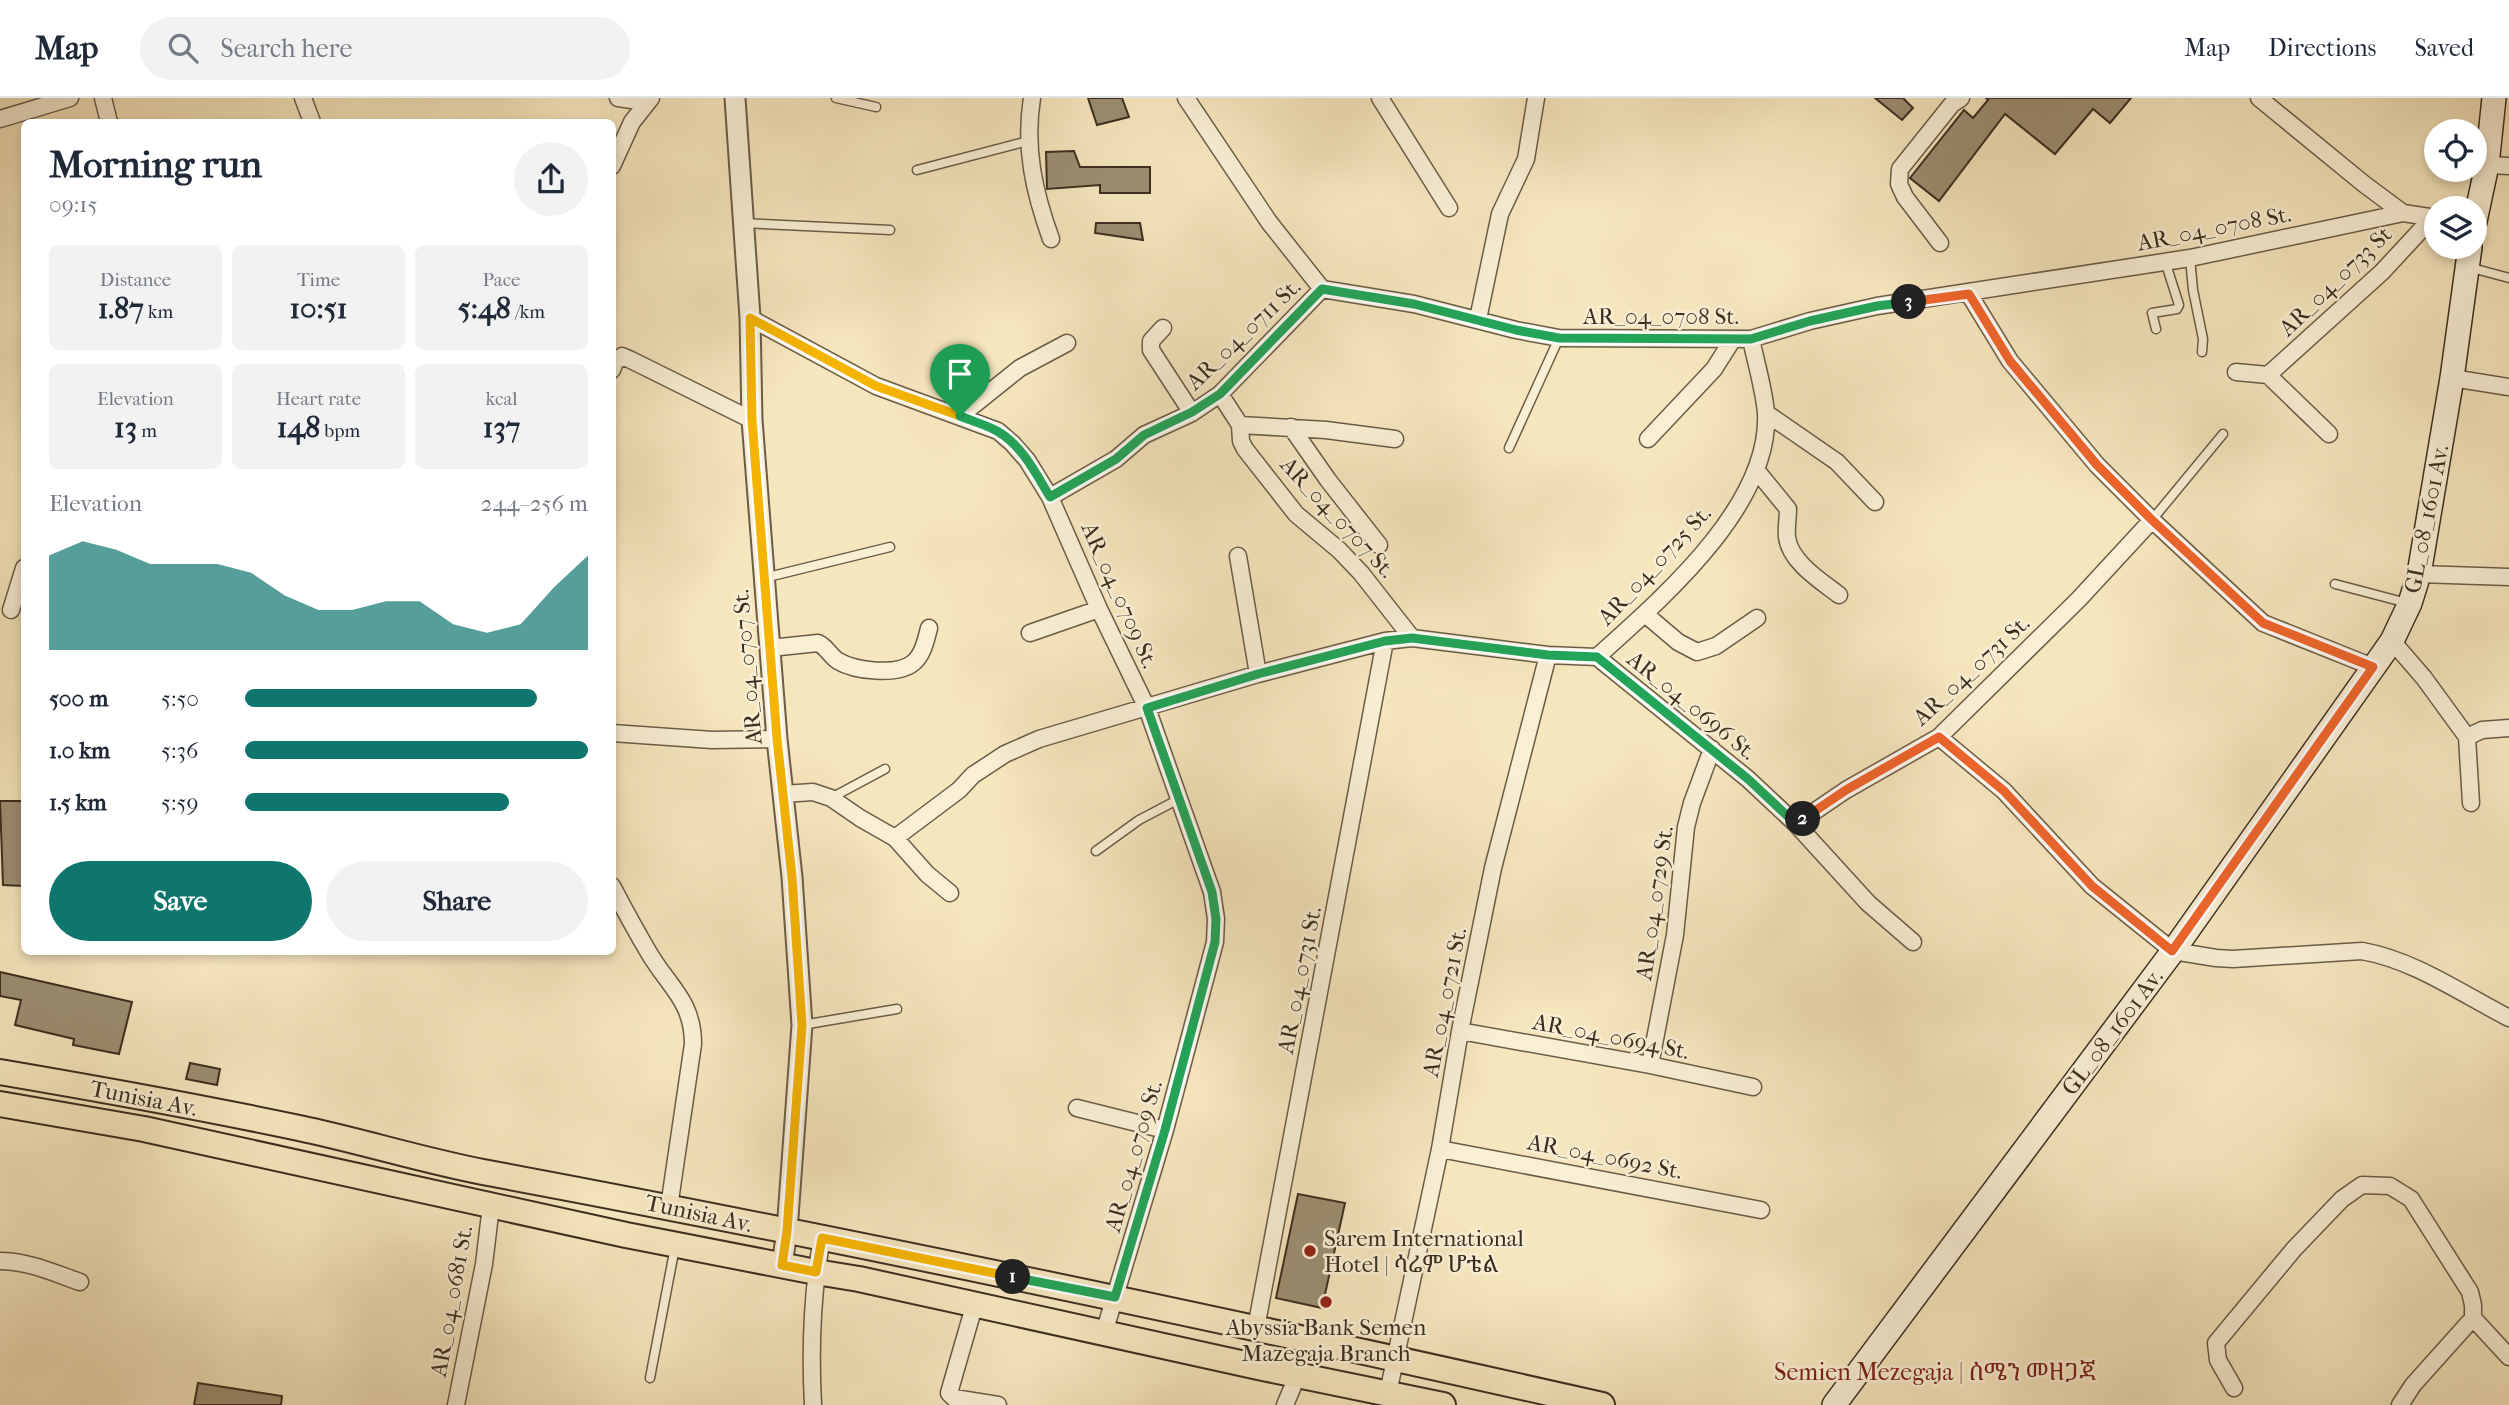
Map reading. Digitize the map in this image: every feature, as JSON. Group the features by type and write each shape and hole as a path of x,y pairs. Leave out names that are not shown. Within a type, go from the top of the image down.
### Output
{"main road":[{"path":"2486,196 2498,166 2494,98"},
{"name":"GL_08_1601 Av.","path":"1835,1405 2172,951 2392,641 2420,574 2452,379 2468,259"},
{"name":"Tunisia Av.","path":"0,1072 151,1098 300,1128 478,1171 1115,1297 1602,1405"},
{"name":"Tunisia Av.","path":"0,1104 168,1134 491,1206 975,1303 1104,1334 1442,1405"}],"street":[{"path":"0,119 71,98"},
{"path":"103,98 108,119"},
{"path":"303,98 311,119"},
{"path":"618,98 648,100"},
{"name":"AR_04_0707 St.","path":"735,98 750,318 752,420 802,1025 787,1231 782,1265"},
{"path":"1032,98 1028,141 1036,192 1051,239"},
{"path":"1186,98 1269,222 1322,289"},
{"path":"1380,98 1449,208"},
{"path":"1478,319 1500,214 1526,159 1536,98"},
{"path":"1940,243 1905,197 1899,184 1900,169 1952,104 1961,98"},
{"path":"2259,98 2364,184 2403,212"},
{"path":"616,157 632,122 648,100"},
{"name":"AR_04_0708 St.","path":"1322,289 1414,304 1559,338 1751,339 1810,321 1877,306 2190,258 2403,212 2424,216"},
{"name":"AR_04_0733 St","path":"2268,375 2382,272 2424,228"},
{"name":"AR_04_0711 St.","path":"1050,497 1116,459 1144,435 1192,412 1220,394 1322,289"},
{"path":"1969,294 2010,361 2097,465 2263,623 2373,667"},
{"name":"AR_04_0709 St.","path":"750,318 876,386 998,431 1027,460 1050,497 1099,609 1147,708 1212,892 1216,919 1215,942 1165,1130 1104,1334"},
{"path":"1163,328 1151,341 1151,350 1192,412"},
{"name":"AR_04_0725 St.","path":"1597,657 1644,614 1701,555 1734,514 1756,471 1766,413 1751,339"},
{"path":"1648,439 1714,369 1733,340"},
{"path":"960,416 1020,368 1067,343"},
{"path":"616,361 622,356 752,420"},
{"path":"2236,373 2268,375 2329,434"},
{"path":"2452,379 2509,387"},
{"name":"AR_04_0707 St.","path":"1220,394 1240,425 1241,441 1245,449 1285,502 1361,573 1412,638"},
{"path":"1766,413 1837,462 1875,502"},
{"path":"1240,425 1291,427 1395,439"},
{"path":"1291,427 1328,480 1380,545"},
{"path":"1756,471 1788,509 1787,539 1794,554 1806,568 1839,595"},
{"name":"AR_04_0731 St.","path":"1796,824 1846,790 1939,737 2080,599 2152,520"},
{"path":"1238,556 1258,674"},
{"path":"2420,574 2509,577"},
{"path":"12,610 21,578"},
{"path":"1030,633 1099,609"},
{"path":"1644,614 1678,642 1697,652 1716,646 1757,618"},
{"path":"770,648 818,643 825,646 830,656 856,669 903,668 918,657 929,628"},
{"name":"AR_04_0696 St.","path":"895,838 959,790 973,775 1005,754 1039,739 1258,674 1385,641 1412,638 1548,655 1597,657 1712,749 1796,824 1868,903 1913,942"},
{"name":"AR_04_0731 St.","path":"1256,1328 1385,641"},
{"path":"2392,641 2432,688 2468,737 2471,803"},
{"name":"AR_04_0721 St.","path":"1388,1393 1440,1149 1460,1031 1493,868 1548,655"},
{"path":"2468,737 2482,730 2509,727"},
{"path":"616,733 712,740 777,739"},
{"path":"1939,737 2004,791 2092,886 2172,951 2233,959 2362,951 2382,954 2509,1018"},
{"name":"AR_04_0729 St.","path":"1650,1065 1675,935 1686,827 1712,749"},
{"path":"783,794 813,792 831,798 895,838 926,874 950,893"},
{"path":"616,893 691,1018 693,1044 669,1207"},
{"name":"AR_04_0694 St.","path":"1460,1031 1650,1065 1753,1087"},
{"path":"1077,1108 1165,1130"},
{"name":"AR_04_0692 St.","path":"1440,1149 1761,1210"},
{"path":"2234,1388 2218,1360 2216,1343 2294,1249 2342,1199 2362,1185 2390,1186 2411,1199 2470,1292 2473,1305 2473,1318 2413,1385 2400,1405"},
{"name":"AR_04_0681 St.","path":"456,1405 484,1264 491,1206"},
{"path":"813,1405 811,1370 816,1272 822,1238"},
{"path":"0,1261 13,1261 45,1269 80,1282"},
{"path":"975,1303 950,1393 954,1398 974,1404 998,1405"},
{"path":"2473,1318 2509,1357"},
{"path":"1285,1405 1297,1374"}],"lane":[{"path":"836,98 876,107"},
{"path":"917,170 1028,141"},
{"path":"742,223 890,230"},
{"path":"2190,258 2193,290 2203,339 2202,352"},
{"path":"2472,259 2509,278"},
{"path":"2156,329 2152,313 2177,309 2179,305 2165,261"},
{"path":"1509,448 1559,338"},
{"path":"2152,520 2223,434"},
{"path":"764,579 890,547"},
{"path":"2335,584 2410,603"},
{"path":"831,798 885,769"},
{"path":"1096,851 1139,820 1179,799"},
{"path":"802,1025 897,1009"},
{"path":"650,1378 676,1244"}],"building":[{"path":"1088,98 1122,98 1129,117 1097,125"},
{"path":"1875,98 1903,98 1913,108 1902,120"},
{"path":"1986,98 2131,98 2110,123 2093,109 2055,154 2005,114 1939,201 1910,178 1964,110 1973,118 1988,100"},
{"path":"1074,151 1080,167 1150,167 1150,193 1100,193 1100,185 1047,189 1046,152"},
{"path":"1096,223 1140,223 1143,240 1095,233"},
{"path":"0,801 21,801 21,886 3,885"},
{"path":"0,972 132,1002 119,1054 73,1045 74,1039 15,1025 21,1000 0,996"},
{"path":"190,1063 220,1069 217,1085 186,1079"},
{"name":"Sarem International Hotel | ሳሬም ሆቴል","path":"1298,1194 1345,1203 1322,1308 1276,1298"},
{"path":"198,1383 282,1396 281,1405 194,1405"}],"place":[{"name":"Sarem International Hotel | ሳሬም ሆቴል","path":"1310,1251"},
{"name":"Abyssia Bank Semen Mazegaja Branch","path":"1326,1302"}],"district":[{"name":"Semien Mezegaja | ሰሜን መዘጋጃ","path":"1935,1372"}],"route":[{"path":"1322,289 1414,304 1559,338 1733,340 1751,339 1810,321 1877,306 1969,294 2010,361 2097,465 2263,623 2373,667 2172,951 2092,886 2004,791 1939,737 1846,790 1796,824 1748,779 1597,657 1548,655 1412,638 1385,641 1258,674 1147,708 1212,892 1216,919 1215,942 1165,1130 1115,1297 822,1238 816,1272 782,1265 787,1231 802,1025 792,877 777,739 752,420 750,318 876,386 960,416 998,431 1012,443 1027,460 1050,497 1116,459 1144,435 1192,412 1220,394 1322,289"}]}
